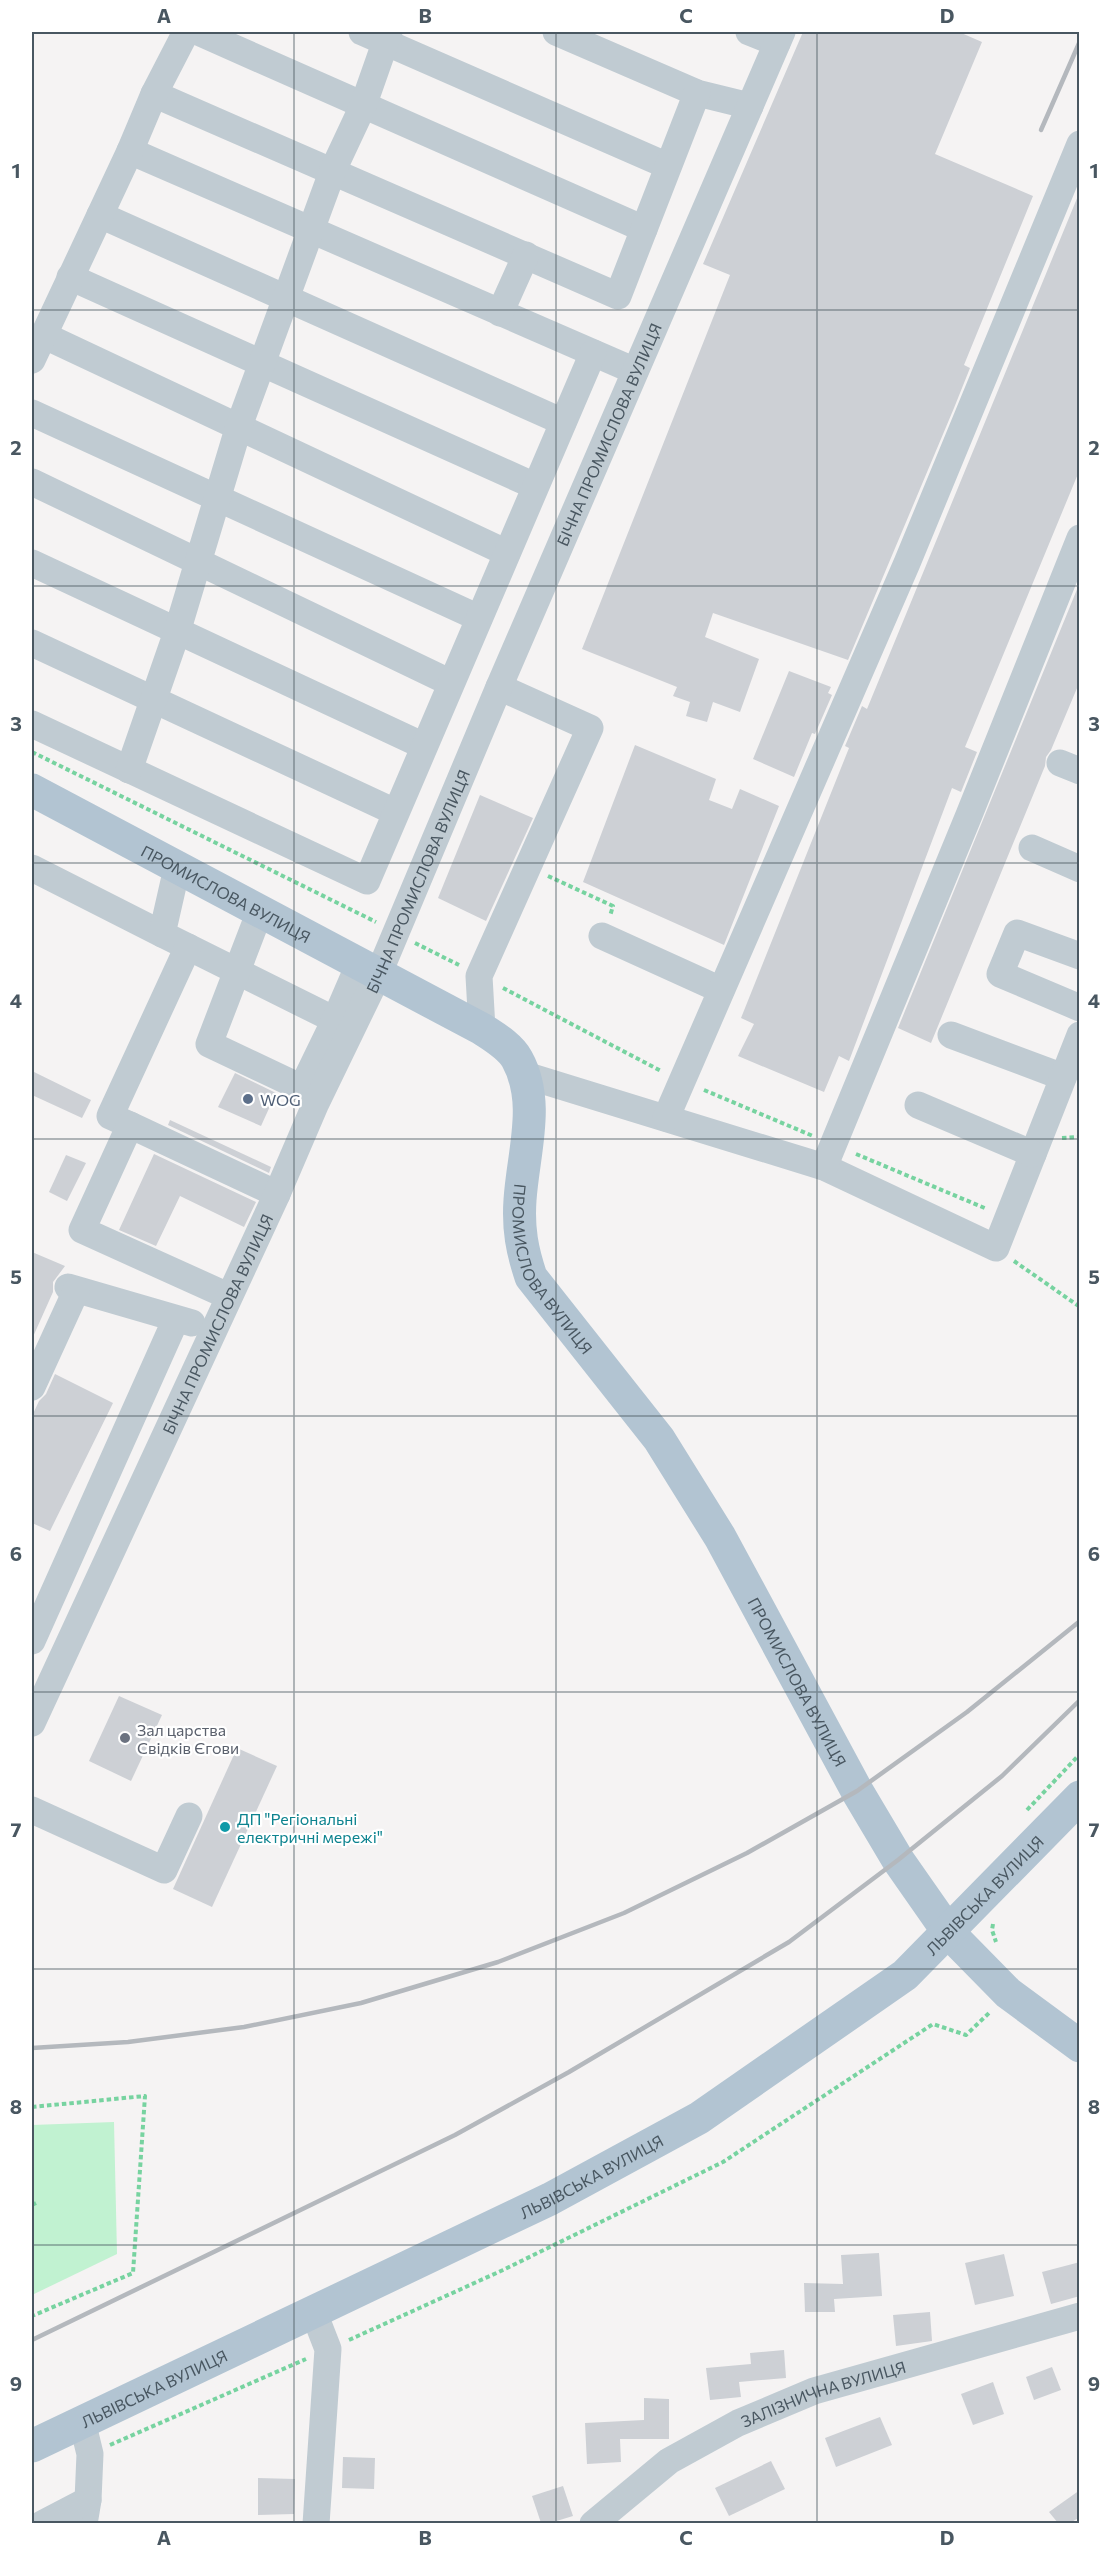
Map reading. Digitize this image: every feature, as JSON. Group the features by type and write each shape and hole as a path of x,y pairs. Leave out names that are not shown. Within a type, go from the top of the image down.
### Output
{"main road":[{"name":"ПРОМИСЛОВА ВУЛИЦЯ","path":"32,790 482,1029 516,1056 529,1089 530,1114 520,1202 520,1244 531,1277 659,1439 720,1537 857,1791 898,1860 949,1933 1008,1993 1080,2046"},
{"name":"ЛЬВІВСЬКА ВУЛИЦЯ","path":"32,2446 550,2199 699,2118 905,1975 949,1933 1080,1797"}],"street":[{"path":"32,360 130,151 154,94 186,32"},
{"path":"198,32 644,229"},
{"path":"556,32 697,93 750,106"},
{"path":"749,32 779,37"},
{"path":"129,770 177,632 239,426 333,170 363,106 379,35 668,166"},
{"name":"БІЧНА ПРОМИСЛОВА ВУЛИЦЯ","path":"32,1723 277,1194 316,1103 369,968 499,687 779,37"},
{"path":"154,94 618,296 697,93"},
{"path":"666,1118 907,563 1080,144"},
{"path":"130,151 636,371"},
{"path":"100,215 563,422"},
{"path":"500,312 526,255"},
{"path":"70,277 536,486"},
{"path":"43,335 507,553"},
{"path":"32,724 367,881 593,352"},
{"path":"32,413 479,618"},
{"path":"32,482 196,563 451,683"},
{"path":"824,1167 1080,538"},
{"path":"32,563 424,746"},
{"path":"32,643 395,812"},
{"path":"482,1029 479,976 590,728 499,687"},
{"path":"1032,848 1080,869"},
{"path":"32,868 335,1020"},
{"path":"162,934 177,868"},
{"path":"260,911 209,1044 298,1098 335,1020 369,968"},
{"path":"1080,956 1017,933 1000,974 1080,1008"},
{"path":"602,936 721,990"},
{"path":"188,947 110,1116 277,1194"},
{"path":"951,1035 1063,1077"},
{"path":"525,1075 824,1167 996,1248 1080,1035"},
{"path":"918,1105 1033,1154"},
{"path":"130,1125 82,1230 228,1296"},
{"path":"32,1387 72,1289 213,1329"},
{"path":"32,1641 176,1319"},
{"path":"32,1648 61,1660"},
{"path":"32,1810 165,1870 189,1816"},
{"path":"314,2313 328,2349 316,2523"},
{"name":"ЗАЛІЗНИЧНА ВУЛИЦЯ","path":"593,2523 669,2461 749,2418 814,2391 1080,2316"},
{"path":"42,2523 86,2512 90,2454 82,2421"}],"path":[{"path":"529,867 614,906 602,936"},
{"path":"996,1248 1080,1307"},
{"path":"994,1920 992,1930 999,1951"},
{"path":"90,2454 503,2270 723,2162 933,2024 966,2035 999,2004"},
{"path":"32,2107 145,2096 133,2273 32,2316"}],"green space":[{"path":"114,2122 117,2254 32,2295 32,2125"}],"building":[{"path":"803,32 959,32 982,42 935,154 1033,196 964,365 970,368 848,660 713,613 705,637 759,659 740,712 713,702 707,722 686,716 690,702 673,696 677,687 582,649 730,275 703,264"},
{"path":"1080,191 1080,469 965,747 977,752 961,792 952,788 849,1061 839,1056 824,1092 738,1056 754,1024 741,1018 849,748 845,746 862,706 867,709"},
{"path":"1080,582 1080,681 1046,757 1045,766 931,1043 898,1028"},
{"path":"789,671 831,687 828,693 832,695 815,734 812,733 794,777 753,759"},
{"path":"635,745 716,779 709,800 732,809 740,789 779,806 724,945 583,882"},
{"path":"480,795 533,818 486,921 438,898"},
{"path":"32,1071 91,1100 82,1118 32,1095"},
{"name":"WOG","path":"235,1073 276,1093 261,1126 218,1107"},
{"path":"170,1120 271,1167 269,1173 168,1125"},
{"path":"154,1154 256,1202 244,1227 180,1196 156,1246 119,1230"},
{"path":"66,1155 86,1163 67,1201 49,1192"},
{"path":"32,1252 65,1266 53,1282 53,1292 32,1339"},
{"path":"55,1374 113,1403 50,1531 32,1523 32,1416"},
{"name":"Зал царства Свідків Єгови","path":"119,1696 162,1715 131,1781 89,1761"},
{"name":"ДП \"Регіональні електричні мережі\"","path":"237,1748 277,1766 212,1907 173,1889"},
{"path":"879,2253 882,2296 834,2299 835,2312 805,2312 804,2283 843,2284 841,2255"},
{"path":"1004,2254 1014,2296 975,2305 965,2263"},
{"path":"1080,2262 1080,2296 1051,2304 1042,2272"},
{"path":"930,2312 932,2341 896,2346 893,2315"},
{"path":"784,2350 786,2378 739,2382 741,2397 710,2400 706,2368 751,2364 750,2353"},
{"path":"1052,2367 1061,2390 1034,2400 1026,2377"},
{"path":"993,2382 1004,2414 973,2425 961,2394"},
{"path":"644,2398 669,2399 669,2439 620,2439 621,2462 587,2464 585,2423 644,2420"},
{"path":"880,2417 892,2445 836,2467 825,2438"},
{"path":"343,2457 375,2458 374,2489 342,2488"},
{"path":"771,2461 785,2489 729,2516 715,2488"},
{"path":"258,2478 295,2479 294,2514 258,2515"},
{"path":"563,2486 573,2516 550,2523 541,2523 532,2496"},
{"path":"1080,2490 1080,2517 1070,2523 1058,2523 1049,2512"}],"railway":[{"path":"1041,130 1080,41"},
{"path":"32,2048 128,2042 244,2027 361,2003 498,1962 624,1913 747,1853 857,1791 967,1712 1080,1621"},
{"path":"32,2340 455,2135 569,2072 789,1942 898,1860 1002,1776 1080,1700"}],"place":[{"name":"WOG","path":"248,1099"},
{"name":"Зал царства Свідків Єгови","path":"125,1738"},
{"name":"ДП \"Регіональні електричні мережі\"","path":"225,1827"}]}
